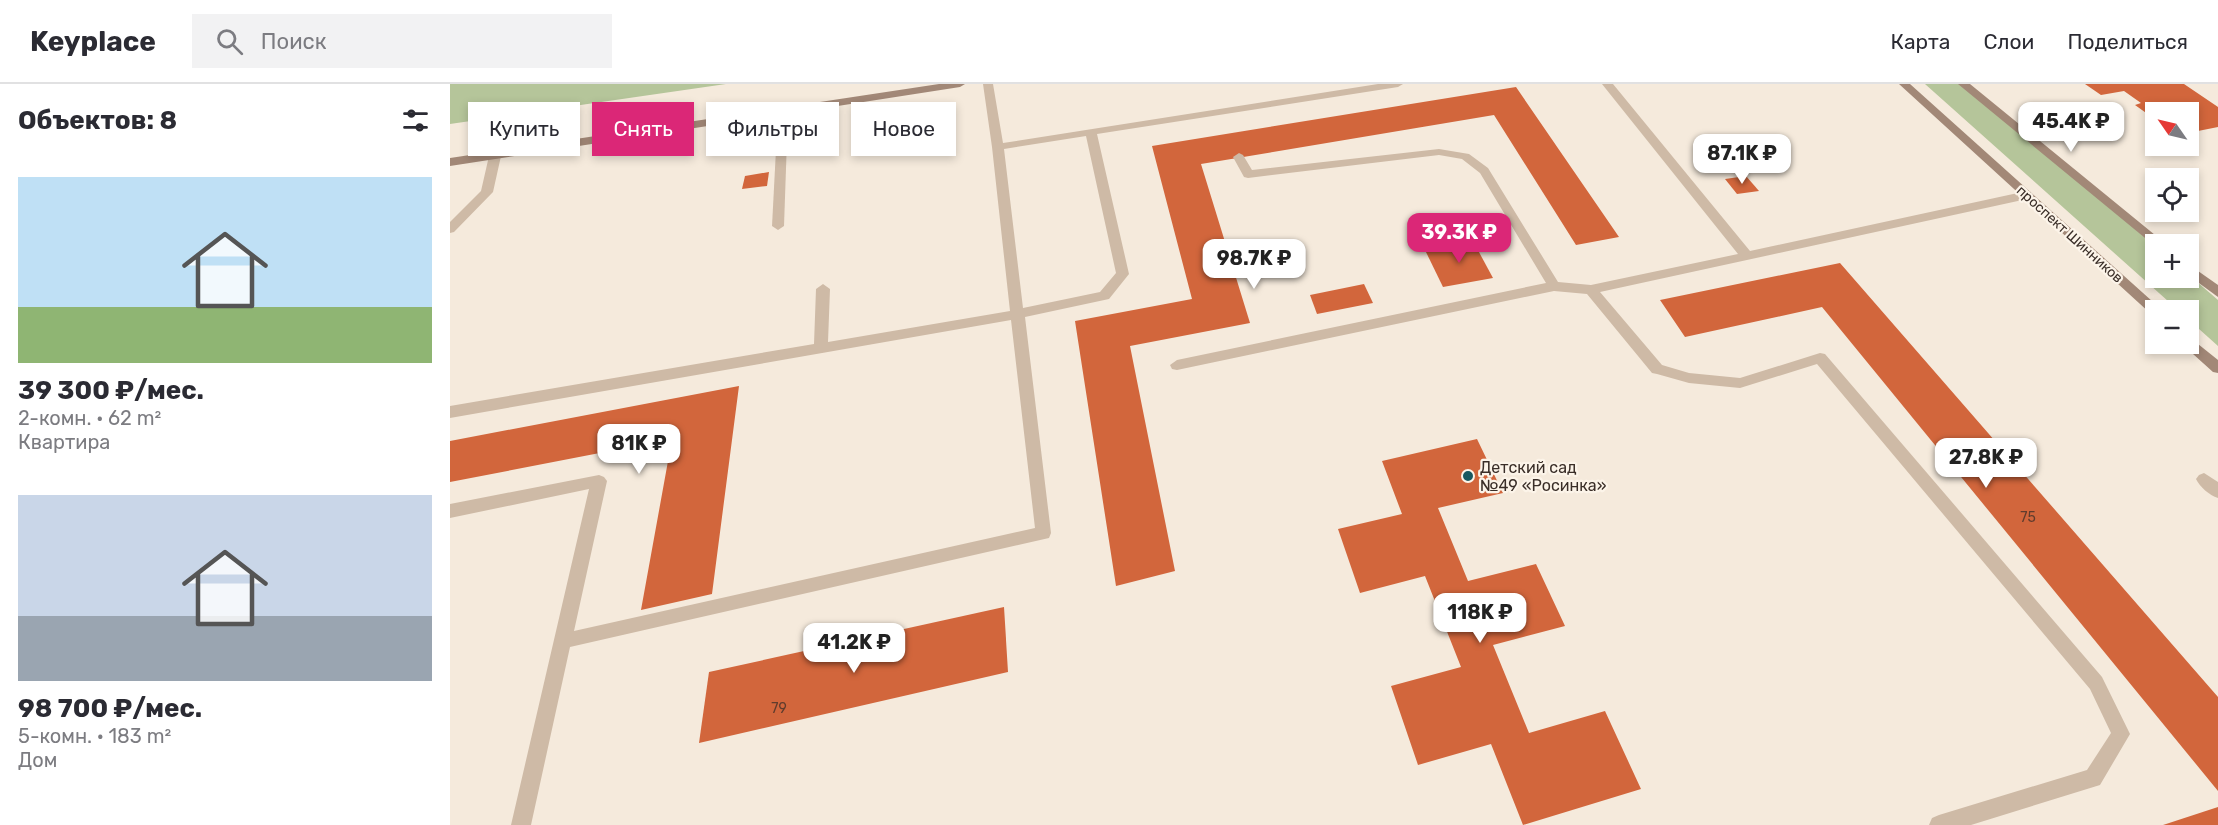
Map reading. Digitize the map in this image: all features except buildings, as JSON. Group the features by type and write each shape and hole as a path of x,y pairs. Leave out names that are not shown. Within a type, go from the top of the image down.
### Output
{"street":[{"path":"839,102 960,84"},
{"name":"проспект Шинников","path":"1904,84 2145,301"},
{"path":"1963,84 2148,234"},
{"path":"580,143 706,123"},
{"path":"450,162 495,156"},
{"path":"2199,277 2218,292"},
{"path":"2199,351 2218,368"}],"lane":[{"path":"563,641 1043,533 998,147 988,84"},
{"path":"998,147 1398,84"},
{"path":"1607,84 1747,256"},
{"path":"450,412 1018,314 1104,296 1123,274 1091,132"},
{"path":"1239,158 1248,174 1439,152 1465,156 1484,171 1554,286"},
{"path":"450,229 487,192 495,156"},
{"path":"777,226 781,156"},
{"path":"1177,365 1554,286 1591,290 2027,195"},
{"path":"820,347 823,289"},
{"path":"1591,290 1657,369 1689,378 1740,383 1820,358 2096,683 2121,735 2093,778 1940,825"},
{"path":"2204,478 2218,492"},
{"path":"450,511 599,481 521,825"}],"green space":[{"path":"450,84 726,84 580,105 580,102 468,102 468,121 450,124"},
{"path":"1925,84 1966,84 2145,237 2145,281"},
{"path":"2199,284 2218,300 2218,346 2199,329 2199,300 2167,300 2153,288 2199,288"}],"place":[{"name":"Детский сад №49 «Росинка»","path":"1468,476"}]}
